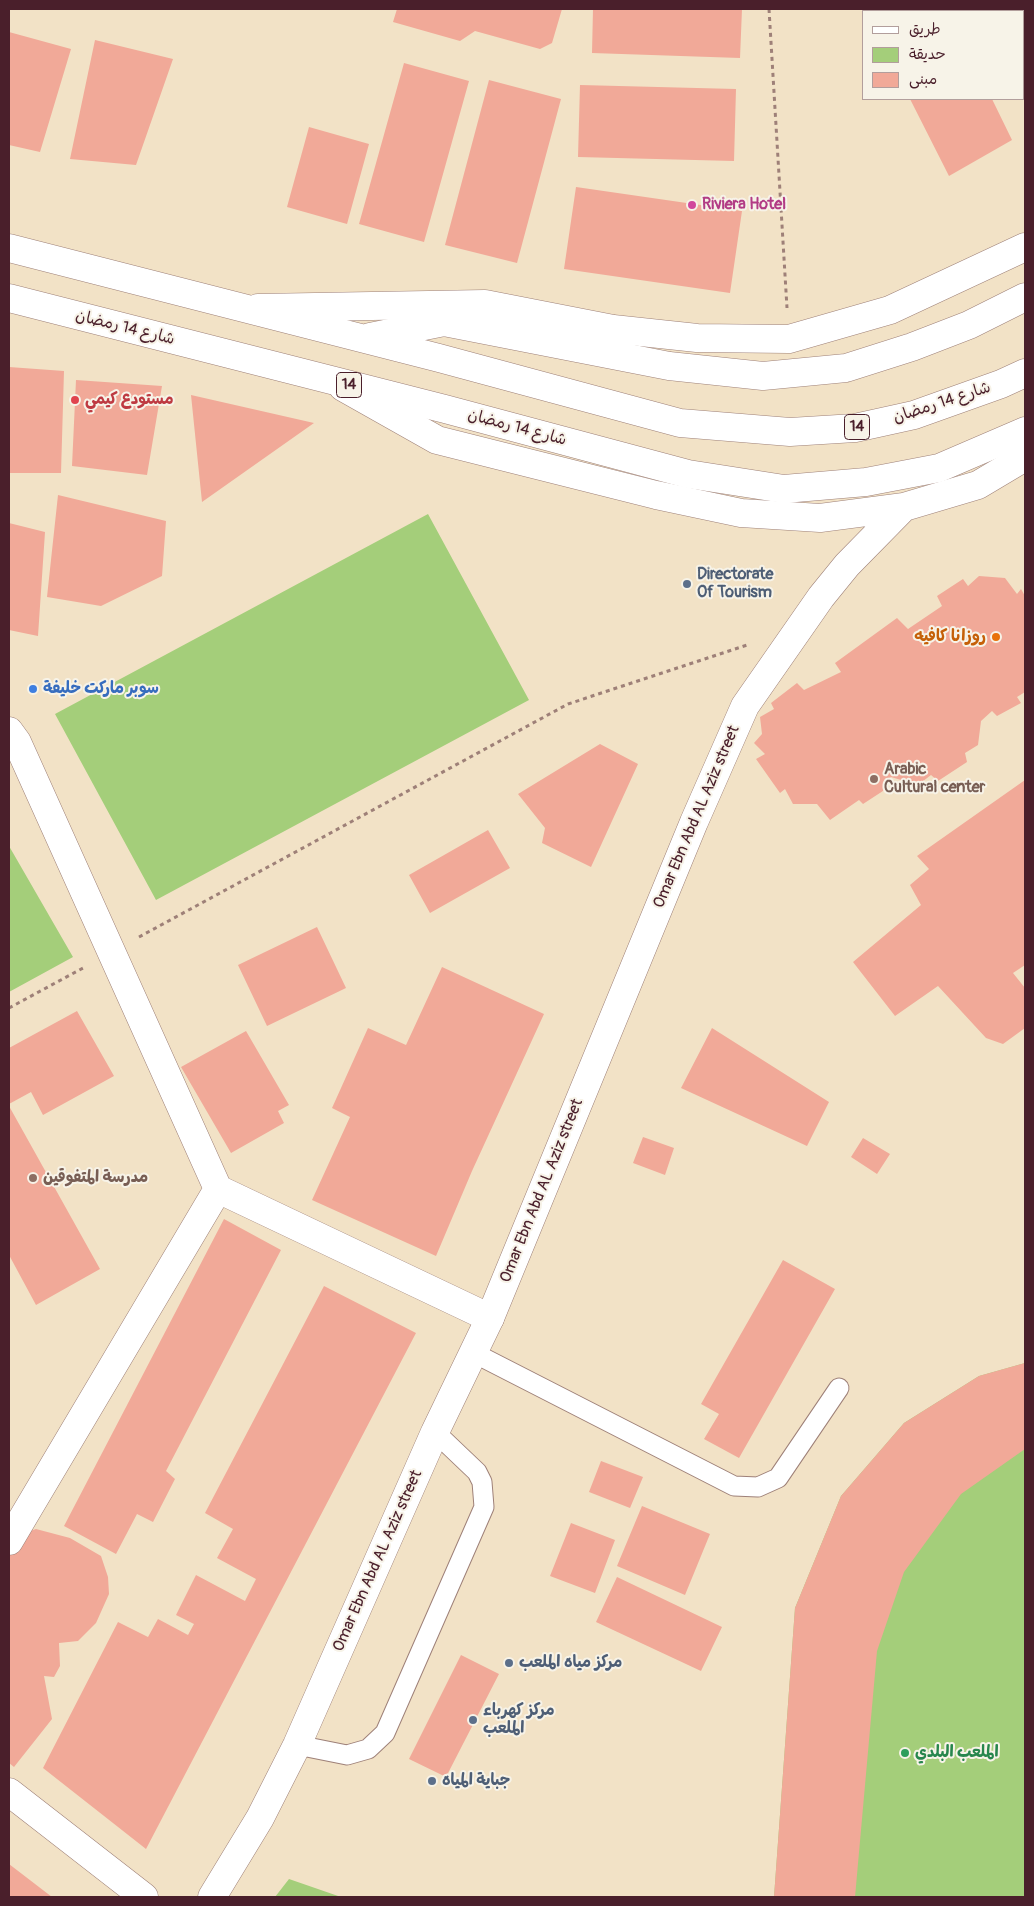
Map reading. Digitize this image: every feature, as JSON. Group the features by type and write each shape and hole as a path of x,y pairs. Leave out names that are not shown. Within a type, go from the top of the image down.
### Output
{"main road":[{"path":"241,308 485,304 613,329 697,338 789,339 890,310 1025,247"},
{"name":"شارع 14 رمضان","path":"9,248 363,338 680,423 790,432 855,428 914,415 1001,384 1025,372"},
{"path":"363,338 444,322 669,366 763,376 846,368 912,347 969,325 1025,297"},
{"name":"شارع 14 رمضان","path":"9,298 688,474 784,489 866,482 939,468 1025,431"},
{"path":"331,380 438,440 656,495 741,513 820,518 904,507 978,485 1025,457"},
{"name":"Omar Ebn Abd AL Aziz street","path":"212,1897 260,1818 297,1745 435,1432 490,1318 694,822 744,706 821,597 847,565 904,507"},
{"path":"9,731 17,742 110,953 218,1189 490,1318"},
{"path":"9,1541 218,1189"},
{"path":"9,1792 144,1897"}],"lane":[{"path":"474,1353 734,1486 758,1487 778,1478 839,1388"},
{"path":"297,1745 347,1755 368,1749 385,1732 484,1506 482,1482 477,1472 435,1432"}],"path":[{"path":"769,9 789,339"},
{"path":"9,1008 568,704 751,644"}],"green space":[{"path":"428,514 529,700 156,900 55,714"},
{"path":"9,846 73,957 9,992"},
{"name":"الملعب البلدي","path":"1025,1363 1025,1897 774,1897 795,1608 841,1496 904,1423 979,1376"},
{"path":"289,1879 341,1897 275,1897"}],"building":[{"path":"397,9 562,9 552,43 540,49 475,31 460,41 393,22"},
{"path":"593,9 742,9 740,58 592,53"},
{"path":"9,32 71,49 40,152 9,145"},
{"path":"95,40 173,59 136,165 70,159"},
{"path":"404,63 469,81 424,242 359,224"},
{"path":"489,80 561,99 517,263 445,245"},
{"path":"580,85 736,89 734,161 578,157"},
{"path":"911,100 992,100 1012,140 949,176"},
{"path":"309,127 369,144 347,224 287,207"},
{"path":"576,187 742,211 730,293 564,269"},
{"path":"9,367 64,371 61,473 9,473"},
{"path":"76,380 162,386 147,475 72,466"},
{"path":"191,395 314,423 202,502"},
{"path":"58,495 166,521 162,576 101,606 47,597"},
{"path":"9,523 45,532 38,636 9,630"},
{"path":"979,576 1005,578 1017,594 1021,589 1025,596 1025,692 1017,697 1021,703 997,716 992,711 981,721 978,745 965,753 967,762 938,781 931,775 918,785 891,777 886,782 886,789 863,804 859,800 830,820 817,804 793,804 785,789 780,793 756,759 765,754 754,743 762,734 760,717 774,709 771,703 797,683 804,690 841,672 835,663 897,618 908,629 942,606 937,596 963,579 968,586"},
{"path":"600,744 638,764 591,867 542,843 545,828 518,794"},
{"path":"1025,780 1025,965 1013,973 1025,988 1025,1028 1003,1044 986,1038 938,986 895,1016 853,962 921,905 910,885 929,869 917,856"},
{"path":"488,830 510,868 430,913 409,875"},
{"path":"317,927 346,988 267,1026 238,965"},
{"path":"442,967 544,1014 472,1171 436,1256 312,1200 350,1117 332,1108 368,1028 406,1045"},
{"path":"77,1011 114,1076 43,1115 31,1092 9,1104 9,1048"},
{"path":"712,1028 829,1102 807,1146 681,1088"},
{"path":"246,1031 289,1105 278,1111 284,1123 231,1153 181,1067"},
{"path":"9,1106 100,1269 36,1305 9,1255"},
{"path":"643,1137 674,1148 665,1175 633,1163"},
{"path":"863,1138 890,1154 877,1174 851,1157"},
{"path":"224,1219 281,1250 166,1471 175,1479 153,1522 137,1514 116,1554 64,1526"},
{"path":"783,1260 835,1289 739,1458 704,1439 719,1414 701,1404"},
{"path":"324,1286 416,1333 146,1849 43,1768 118,1622 148,1637 158,1619 188,1635 194,1624 176,1615 196,1575 245,1601 256,1579 217,1558 233,1529 205,1513"},
{"path":"1025,1363 1025,1449 961,1494 904,1572 877,1651 855,1897 774,1897 795,1608 841,1496 904,1423 979,1376"},
{"path":"601,1461 643,1477 630,1508 589,1492"},
{"path":"642,1506 710,1534 685,1595 617,1566"},
{"path":"571,1523 615,1540 595,1593 550,1576"},
{"path":"36,1529 70,1538 101,1556 108,1577 109,1594 96,1623 78,1641 59,1643 60,1666 54,1677 44,1676 52,1719 14,1767 9,1763 9,1538"},
{"path":"617,1577 722,1627 701,1671 596,1622"},
{"path":"461,1655 499,1674 446,1777 409,1759"},
{"path":"9,1864 52,1897 9,1897"}],"place":[{"name":"Riviera Hotel","path":"692,205"},
{"name":"مستودع كيمي","path":"75,400"},
{"name":"Directorate Of Tourism","path":"687,584"},
{"name":"روزانا كافيه","path":"996,637"},
{"name":"سوبر ماركت خليفة","path":"33,689"},
{"name":"Arabic Cultural center","path":"874,779"},
{"name":"مدرسة المتفوقين","path":"33,1178"},
{"name":"مركز مياه الملعب","path":"509,1663"},
{"name":"مركز كهرباء الملعب","path":"473,1720"},
{"name":"الملعب البلدي","path":"905,1753"},
{"name":"جباية المياه","path":"432,1781"}]}
